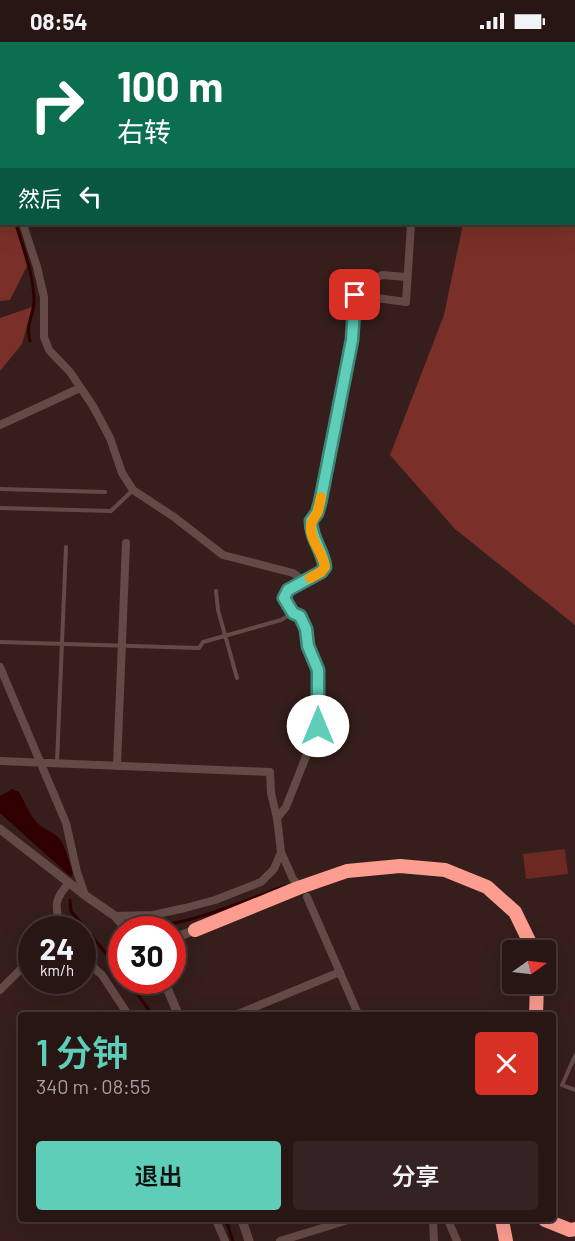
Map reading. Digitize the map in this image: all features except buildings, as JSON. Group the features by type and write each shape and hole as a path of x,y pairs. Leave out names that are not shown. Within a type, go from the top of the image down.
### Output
{"highway":[{"path":"195,930 347,871 400,866 445,870 487,887 515,912 529,940"},
{"path":"536,1012 537,994"},
{"path":"502,1222 506,1241"},
{"path":"550,1222 570,1230 575,1229"}],"street":[{"path":"23,225 44,297 45,337 49,350 69,372 93,406 110,438 122,473 133,490 174,517 223,555 293,573 304,581"},
{"path":"355,295 406,302 411,225"},
{"path":"278,818 286,807 318,726 318,670 308,646 306,629 300,616 293,613 284,598 288,590 321,572 325,567 324,559 313,538 311,521 320,503 352,340 356,281 370,281 382,275 407,277"},
{"path":"0,425 80,388"},
{"path":"117,766 126,543"},
{"path":"0,667 66,823 77,873 86,897"},
{"path":"0,762 270,772 271,793 278,818 281,852 296,882"},
{"path":"0,829 86,897 115,916 153,915 215,900 261,882 274,869 281,852"},
{"path":"58,916 58,894 69,883"},
{"path":"307,897 357,1012"},
{"path":"186,934 195,930"},
{"path":"96,970 114,990 127,1012"},
{"path":"0,990 18,972"},
{"path":"243,1012 340,972"},
{"path":"170,994 177,1012"},
{"path":"217,1222 225,1241"},
{"path":"243,1222 249,1241"},
{"path":"280,1241 342,1222"},
{"path":"433,1222 434,1241"},
{"path":"449,1222 457,1241"}],"lane":[{"path":"0,489 105,492"},
{"path":"0,507 111,511 133,490"},
{"path":"57,764 66,547"},
{"path":"216,591 218,610 237,678"},
{"path":"0,642 199,648 203,642 280,620 293,613"},
{"path":"575,1056 562,1085 575,1090"}],"shaded area":[{"path":"0,225 15,225 27,266 10,300 0,301"},
{"path":"463,225 575,225 575,625 455,529 390,455 444,315"},
{"path":"32,307 22,344 0,371 0,318"},
{"path":"12,789 19,792 38,823 61,841 73,873 71,877 0,813 0,796"},
{"path":"565,849 568,874 526,879 523,854"}],"waterway":[{"path":"16,225 32,279 34,304 29,329 30,341"},
{"path":"186,920 210,914 285,886"},
{"path":"70,900 71,911 108,956"},
{"path":"137,994 150,1012"},
{"path":"227,1222 233,1241"}],"slow traffic":[{"path":"310,578 325,567 324,559 311,529 311,521 317,513 321,497"}],"route":[{"path":"318,726 318,670 308,646 306,629 300,616 293,613 284,598 288,590 321,572 325,567 324,559 313,538 311,521 320,503 352,340 355,295"}]}
